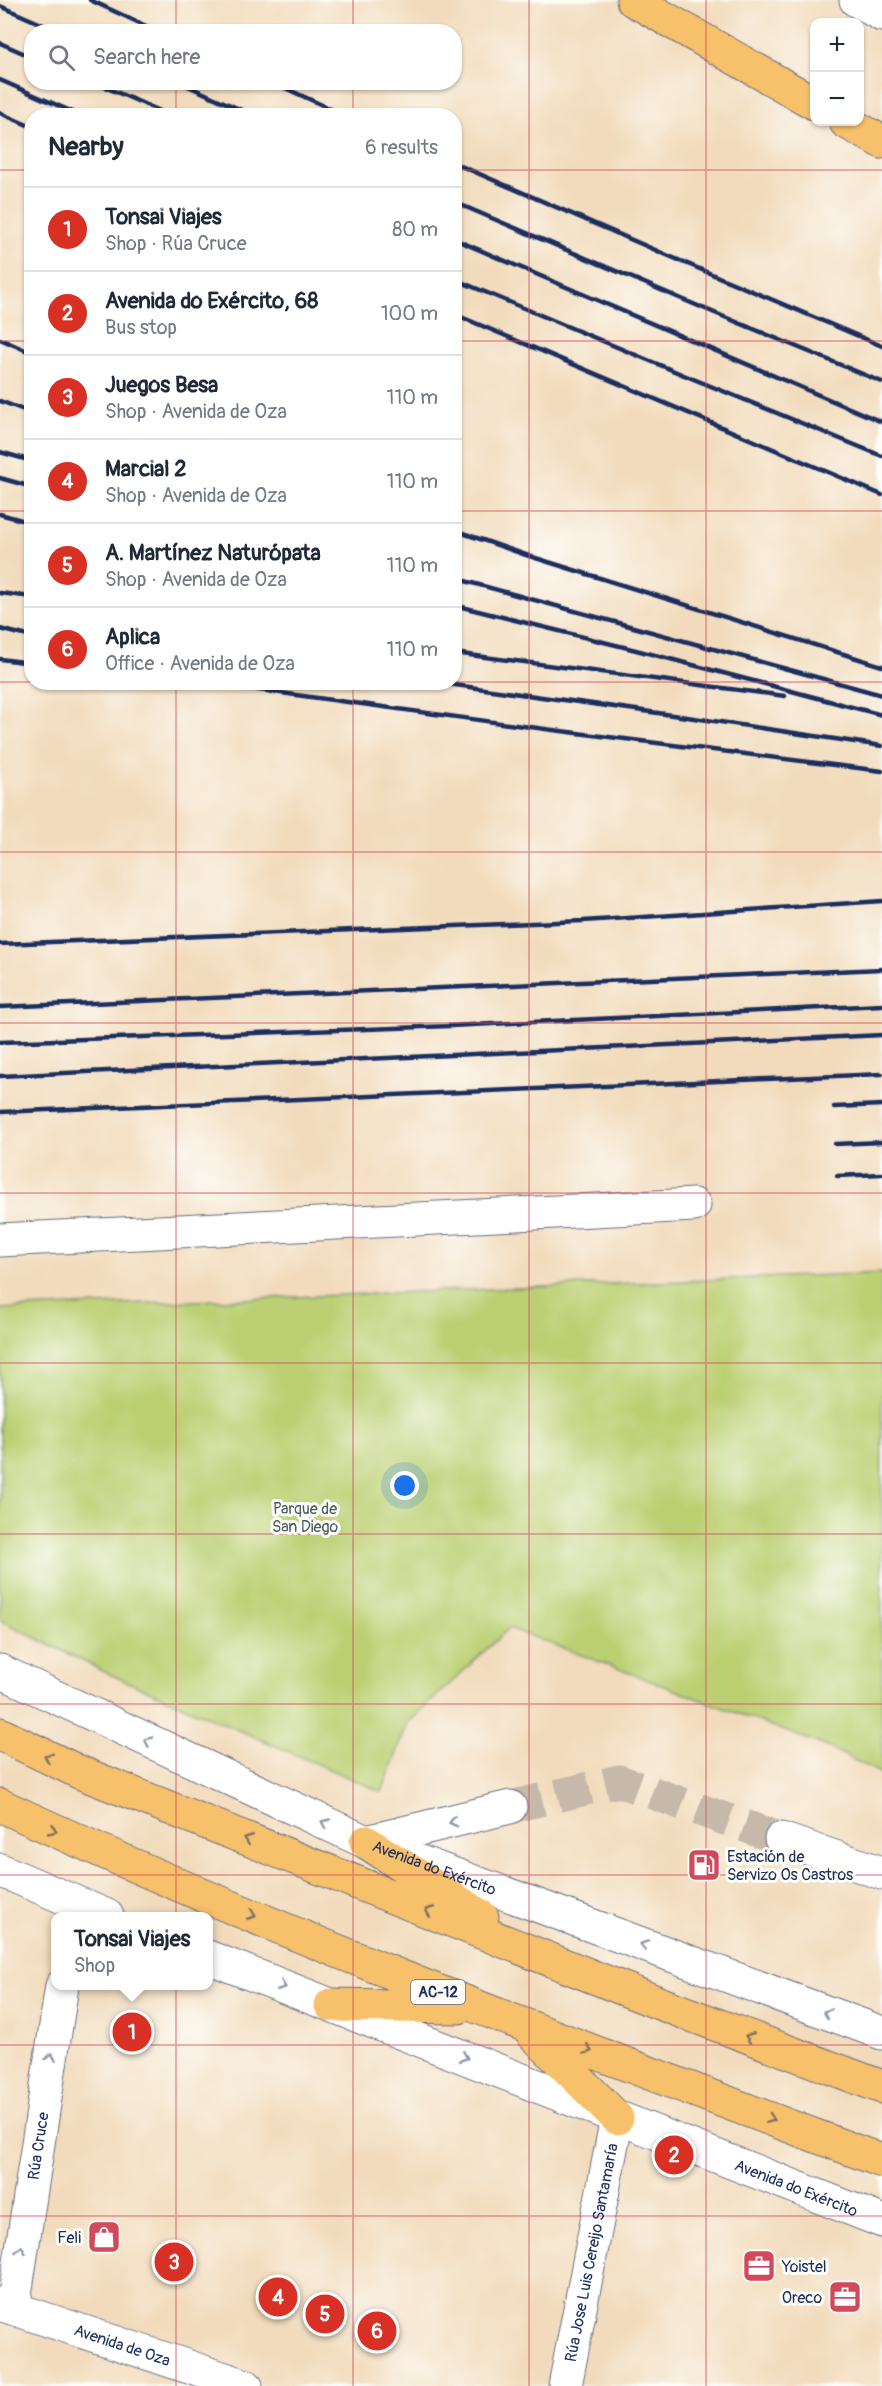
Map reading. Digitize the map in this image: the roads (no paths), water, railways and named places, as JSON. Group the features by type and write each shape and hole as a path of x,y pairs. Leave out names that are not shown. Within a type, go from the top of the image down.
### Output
{"main road":[{"path":"633,0 810,102"},
{"path":"853,126 882,142"},
{"path":"0,1734 79,1772 544,1957 882,2087"},
{"name":"AC-12","path":"0,1805 115,1859 476,2008 882,2161"},
{"path":"366,1842 544,1957"},
{"path":"332,2005 476,2008"},
{"path":"525,2027 617,2118"}],"street":[{"path":"856,0 882,15"},
{"path":"0,1240 694,1205"},
{"name":"Avenida do Exército","path":"0,1671 366,1842 882,2033"},
{"path":"366,1842 510,1807"},
{"path":"781,1839 882,1873"},
{"path":"0,1870 73,1910"},
{"name":"Avenida do Exército","path":"213,1959 882,2221"},
{"name":"Rúa Cruce","path":"6,2306 61,1990"},
{"name":"Rúa Jose Luis Cereijo Santamaría","path":"565,2386 617,2118"},
{"name":"Avenida de Oza","path":"6,2306 246,2386"}],"tunnel":[{"path":"510,1807 619,1781 781,1839"}],"railway":[{"path":"90,0 142,24"},
{"path":"0,6 42,24"},
{"path":"0,43 24,54"},
{"path":"0,80 64,108"},
{"path":"112,90 153,108"},
{"path":"197,90 237,108"},
{"path":"289,90 329,108"},
{"path":"0,113 24,124"},
{"path":"462,166 882,346"},
{"path":"462,205 882,382"},
{"path":"462,242 882,422"},
{"path":"462,282 882,456"},
{"path":"462,317 882,495"},
{"path":"0,339 24,350"},
{"path":"0,401 24,410"},
{"path":"0,452 24,459"},
{"path":"0,478 24,485"},
{"path":"0,514 24,521"},
{"path":"462,533 526,555 882,666"},
{"path":"462,580 882,695"},
{"path":"0,593 24,596"},
{"path":"462,607 882,715"},
{"path":"0,629 24,635"},
{"path":"462,654 785,696"},
{"path":"0,659 24,662"},
{"path":"462,686 882,746"},
{"path":"259,690 545,729 882,771"},
{"path":"0,944 583,921 882,901"},
{"path":"0,1007 882,969"},
{"path":"0,1042 451,1026 882,1005"},
{"path":"0,1076 882,1035"},
{"path":"0,1112 882,1074"},
{"path":"834,1107 882,1105"},
{"path":"835,1144 882,1142"},
{"path":"837,1176 882,1174"}],"place":[{"name":"Estación de Servizo Os Castros","path":"704,1865"},
{"name":"Tonsai Viajes","path":"132,2032"},
{"name":"Avenida do Exército, 68","path":"674,2155"},
{"name":"Feli","path":"104,2237"},
{"name":"Juegos Besa","path":"174,2262"},
{"name":"Yoistel","path":"759,2266"},
{"name":"Marcial 2","path":"278,2297"},
{"name":"Oreco","path":"845,2297"},
{"name":"A. Martínez Naturópata","path":"325,2314"},
{"name":"Aplica","path":"377,2331"}],"park label":[{"name":"Parque de San Diego","path":"305,1517"}]}
